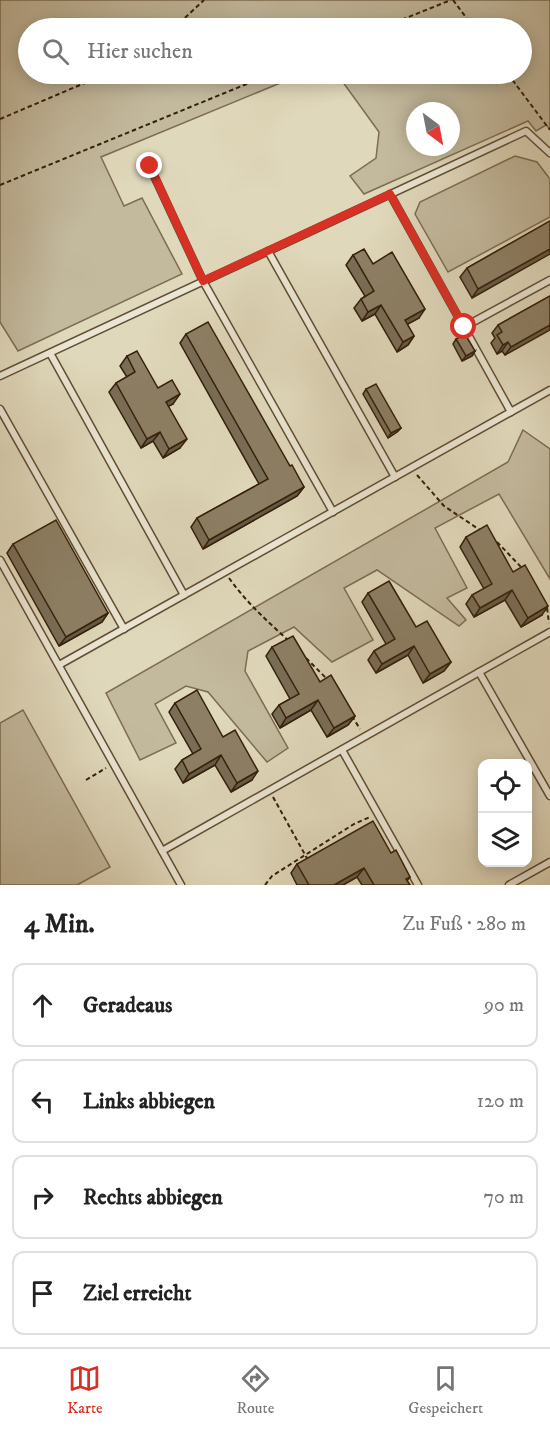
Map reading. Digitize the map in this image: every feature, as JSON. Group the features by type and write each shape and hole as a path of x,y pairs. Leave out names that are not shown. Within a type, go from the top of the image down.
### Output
{"lane":[{"path":"0,376 526,131 550,153"},
{"path":"150,166 203,281 333,512"},
{"path":"390,194 511,412"},
{"path":"268,251 395,477"},
{"path":"464,327 550,280"},
{"path":"50,353 184,595"},
{"path":"59,665 550,390"},
{"path":"0,409 124,628"},
{"path":"0,560 181,885"},
{"path":"162,851 550,632"},
{"path":"479,672 550,796"},
{"path":"342,750 418,885"},
{"path":"509,885 550,862"}],"path":[{"path":"185,18 204,0"},
{"path":"406,18 452,0 466,18"},
{"path":"0,119 82,84"},
{"path":"0,185 247,84"},
{"path":"516,84 550,130"},
{"path":"412,467 444,506 480,530"},
{"path":"496,541 522,568"},
{"path":"225,572 242,596 290,642"},
{"path":"544,602 549,614 550,632"},
{"path":"305,656 331,686"},
{"path":"348,710 364,737"},
{"path":"86,780 114,764"},
{"path":"270,791 309,863"},
{"path":"266,885 272,876 305,854 354,824 378,813"}],"shaded area":[{"path":"0,0 550,0 550,129 546,125 536,131 528,121 460,151 460,102 406,102 406,156 449,156 364,194 350,176 376,158 379,132 344,84 532,84 532,18 18,18 18,84 278,84 101,157 124,206 142,198 182,274 18,351 0,322"},
{"path":"515,156 537,162 550,179 550,217 448,272 415,214 420,202"},
{"path":"523,430 550,449 550,579 499,494 435,528 467,588 447,598 466,620 459,626 377,570 344,588 373,640 332,662 294,627 248,651 245,671 288,748 267,762 208,692 186,686 155,704 176,743 140,760 106,693 508,462"},
{"path":"23,710 110,867 77,885 0,885 0,723"}],"building":[{"path":"550,221 550,249 478,289 467,268"},
{"path":"364,249 373,264 392,252 425,309 405,320 414,336 403,342 381,305 368,312 361,299 374,291 353,255"},
{"path":"550,296 550,325 511,347 508,342 503,345 497,335 502,332 498,325"},
{"path":"208,322 304,487 209,540 197,518 268,479 186,334"},
{"path":"465,334 475,351 466,356 456,339"},
{"path":"137,351 158,388 172,380 180,394 166,402 187,439 169,449 160,432 147,439 116,383 135,372 127,356"},
{"path":"376,384 401,428 391,433 366,389"},
{"path":"56,520 108,613 66,637 13,544"},
{"path":"487,525 513,572 525,565 548,606 528,618 512,590 480,608 472,595 492,584 466,537"},
{"path":"389,581 416,627 427,621 451,662 430,674 414,646 382,664 374,651 395,639 368,593"},
{"path":"293,636 320,682 331,675 355,716 334,728 318,700 286,718 279,705 299,694 272,647"},
{"path":"197,690 223,737 235,730 258,771 237,783 221,755 189,774 182,760 201,749 175,703"},
{"path":"373,821 391,853 396,850 410,877 406,879 410,885 374,885 364,868 334,885 309,885 297,864"}],"route":[{"path":"150,166 203,281 390,194 464,327"}]}
